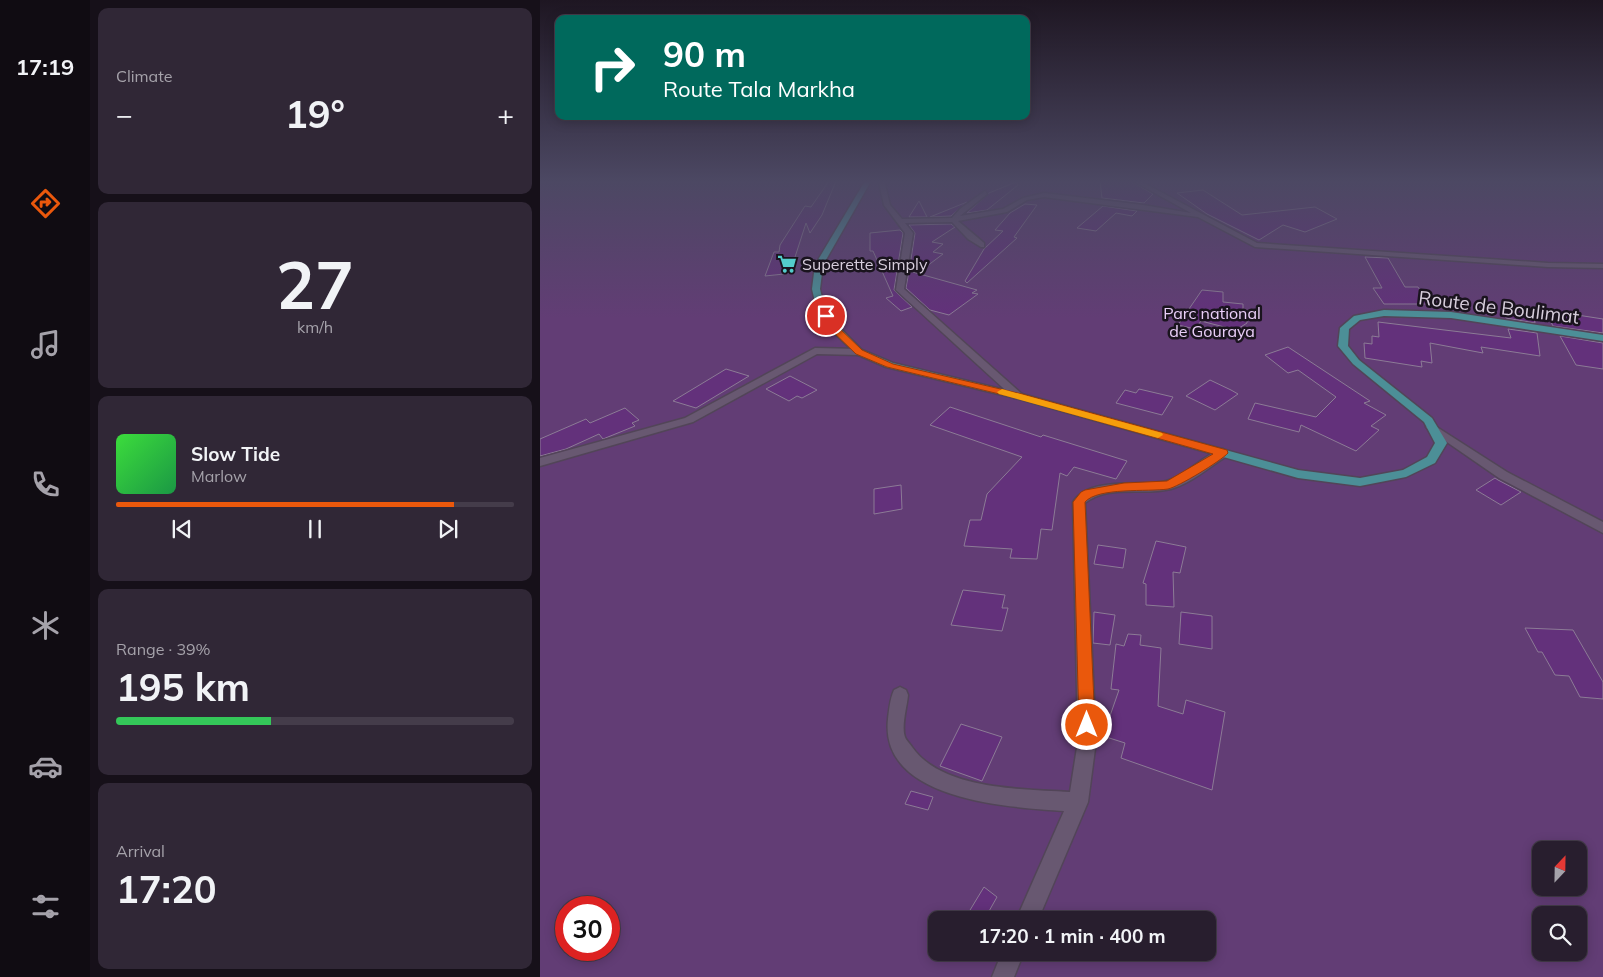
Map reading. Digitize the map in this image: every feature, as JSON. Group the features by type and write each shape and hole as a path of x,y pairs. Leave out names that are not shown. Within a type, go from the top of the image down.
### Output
{"main road":[{"name":"Route de Boulimat","path":"841,227 819,265 816,289 820,306 831,325 859,352 890,366 1018,396 1298,474 1360,482 1406,473 1432,460 1441,443 1428,420 1356,362 1343,346 1345,328 1357,318 1384,313 1450,315 1603,338"}],"street":[{"path":"904,227 909,233 900,290 1018,396"},
{"path":"961,227 973,241 981,245"},
{"path":"1223,227 1255,244 1548,265 1603,266"},
{"path":"540,462 689,420 815,351 859,352"},
{"path":"1432,427 1503,475 1603,528"},
{"path":"1032,911 1078,802 1087,741 1079,502 1085,494 1114,489 1169,485 1223,453"},
{"path":"900,695 896,739 913,765 939,781 979,792 1078,802"},
{"path":"1003,977 1010,961"}],"green space":[{"name":"Parc national de Gouraya","path":"540,227 1603,227 1603,977 540,977"}],"building":[{"path":"792,227 805,227 795,257 784,274 765,276 774,252 779,252 780,245"},
{"path":"807,227 814,227 810,233"},
{"path":"910,227 955,227 932,242 943,244 933,252 943,254 927,266 910,266 915,233"},
{"path":"998,227 1021,227 1014,237 1017,238 967,283 965,281 984,249 1003,231 995,230"},
{"path":"1079,227 1101,227 1096,231 1077,228"},
{"path":"1232,227 1280,227 1259,240"},
{"path":"1288,227 1318,227 1305,232"},
{"path":"900,230 903,233 894,290 912,307 901,311 886,298 893,296 873,251 870,251 870,233"},
{"path":"1365,257 1388,258 1405,287 1418,287 1429,304 1384,304 1373,288 1382,288"},
{"path":"909,271 977,290 972,293 978,294 949,315 930,310 906,288"},
{"path":"1202,290 1223,292 1223,302 1243,304 1243,310 1247,310 1247,323 1236,330 1201,321 1195,329 1178,325"},
{"path":"1502,304 1533,309 1535,323 1506,318"},
{"path":"1545,310 1603,319 1603,333 1553,326"},
{"path":"1378,322 1511,338 1508,329 1537,333 1540,356 1481,347 1483,353 1430,343 1432,363 1421,361 1422,367 1365,358 1364,343 1372,344 1372,336 1379,337"},
{"path":"1560,336 1603,343 1603,369 1576,365"},
{"path":"1288,347 1370,401 1364,403 1386,415 1371,426 1379,430 1356,451 1301,425 1299,432 1248,419 1255,403 1316,417 1336,397 1298,370 1288,373 1265,355"},
{"path":"726,369 749,376 696,408 673,401"},
{"path":"790,376 817,390 802,398 797,396 789,401 766,389"},
{"path":"1210,380 1238,394 1215,410 1186,396"},
{"path":"1139,389 1173,397 1162,415 1116,403 1125,390 1136,393"},
{"path":"950,407 1041,437 1043,435 1127,461 1116,479 1074,467 1067,476 1060,473 1052,530 1041,529 1037,559 1010,558 1012,549 964,546 970,520 981,520 987,494 1022,457 930,425"},
{"path":"625,408 639,420 632,423 635,426 603,439 599,434 566,449 540,456 540,439 586,419 590,423"},
{"path":"1495,478 1521,492 1501,505 1476,490"},
{"path":"901,485 902,509 874,514 874,489"},
{"path":"1156,541 1186,547 1180,573 1173,572 1174,607 1146,605 1146,584 1143,583"},
{"path":"1098,545 1126,549 1123,568 1094,564"},
{"path":"963,590 1005,595 1002,608 1008,608 1002,631 951,625"},
{"path":"1094,612 1115,615 1110,645 1093,643"},
{"path":"1181,612 1212,616 1212,649 1179,644"},
{"path":"1525,628 1573,630 1603,682 1603,699 1580,697 1569,676 1555,675 1542,652 1538,652"},
{"path":"1128,634 1141,635 1140,645 1161,648 1158,706 1183,714 1186,700 1225,712 1212,790 1121,758 1125,743 1103,736 1119,690 1111,689 1116,644 1124,646"},
{"path":"961,724 1002,737 982,781 940,766"},
{"path":"911,791 933,797 928,810 905,804"},
{"path":"984,887 997,897 989,911 969,911"}],"slow traffic":[{"path":"1002,392 1158,435"}],"place":[{"name":"Superette Simply","path":"787,264"}],"route":[{"path":"826,316 831,325 859,352 890,366 1018,396 1223,453 1169,485 1124,487 1085,494 1079,502 1087,725"}]}
